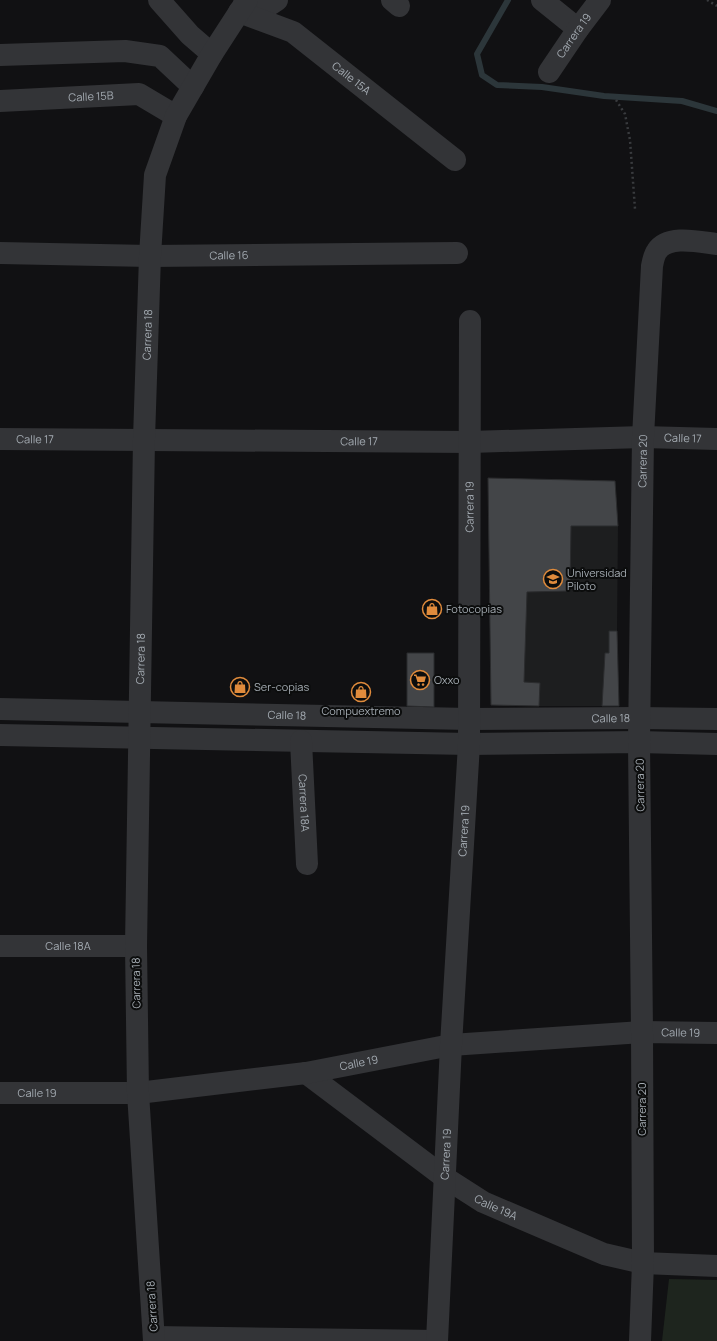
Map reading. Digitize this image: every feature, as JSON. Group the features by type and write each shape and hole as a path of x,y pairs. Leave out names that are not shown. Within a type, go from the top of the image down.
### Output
{"street":[{"path":"159,0 190,35 212,54"},
{"path":"243,6 271,4 277,0"},
{"path":"542,0 578,29"},
{"name":"Carrera 19","path":"549,72 600,0"},
{"name":"Carrera 18","path":"154,1339 138,1093 136,946 144,439 150,256 155,175 176,116 212,54 243,6"},
{"name":"Calle 15A","path":"243,6 293,32 455,160"},
{"path":"0,56 125,51 160,56 193,87"},
{"name":"Calle 15B","path":"0,101 139,94 176,116"},
{"name":"Carrera 20","path":"640,1341 643,1263 639,742 643,437 652,266 657,250 664,244 674,240 717,244"},
{"name":"Calle 16","path":"0,253 150,256 457,252"},
{"name":"Carrera 19","path":"437,1341 450,1045 469,744 470,321"},
{"name":"Calle 17","path":"0,439 470,442 643,437 717,439"},
{"name":"Calle 18","path":"0,709 469,719 717,719"},
{"path":"0,735 301,742 469,744 639,742 717,744"},
{"name":"Carrera 18A","path":"301,742 307,864"},
{"name":"Calle 18A","path":"0,946 136,946"},
{"name":"Calle 19","path":"0,1093 138,1093 306,1073 450,1045 642,1032 717,1033"},
{"name":"Calle 19A","path":"306,1073 444,1176 483,1202 604,1254 643,1263 717,1266"},
{"path":"154,1339 437,1341"}],"path":[{"path":"707,0 717,6"},
{"path":"616,100 625,114 630,140 635,209"}],"shaded area":[{"name":"Universidad Piloto","path":"488,478 615,481 618,526 617,631 619,706 491,705"},
{"path":"669,1279 717,1280 717,1341 662,1341"}],"building":[{"path":"488,478 615,481 618,526 571,526 570,591 527,592 524,682 540,683 539,706 491,705"},
{"path":"609,631 617,631 619,706 602,706 605,653 609,653"},
{"name":"Oxxo","path":"407,653 434,653 434,707 407,706"}],"waterway":[{"path":"508,0 477,54 482,75 497,85 542,87 604,96 682,101 717,111"}],"place":[{"name":"Universidad Piloto","path":"553,579"},
{"name":"Fotocopias","path":"432,609"},
{"name":"Oxxo","path":"420,680"},
{"name":"Ser-copias","path":"240,687"},
{"name":"Compuextremo","path":"361,692"}]}
